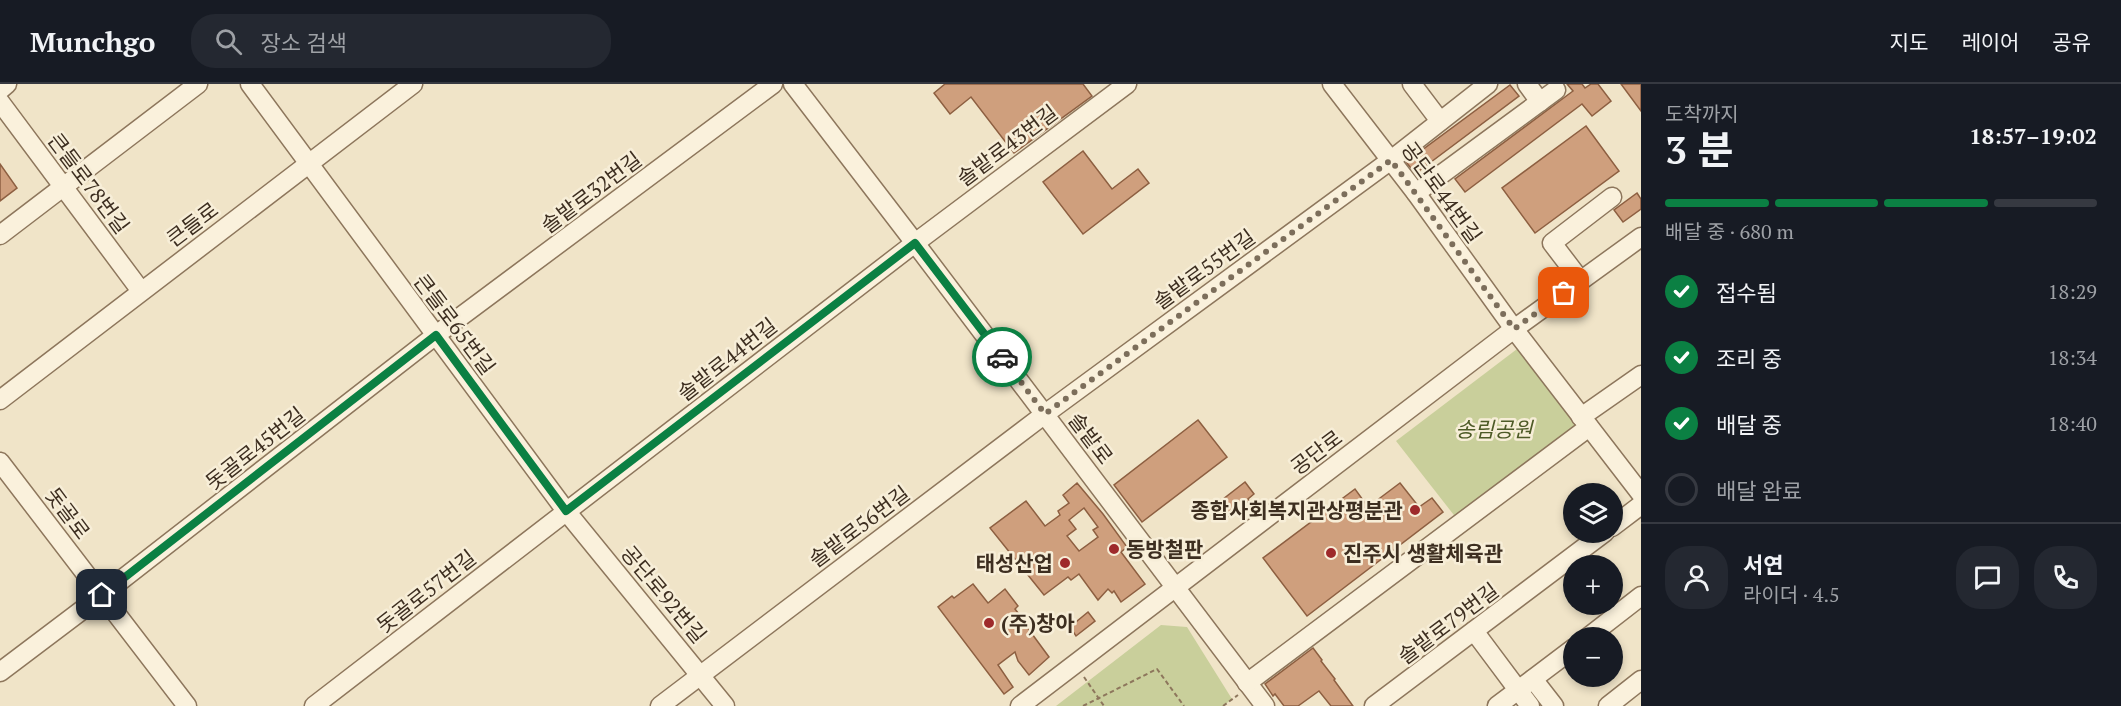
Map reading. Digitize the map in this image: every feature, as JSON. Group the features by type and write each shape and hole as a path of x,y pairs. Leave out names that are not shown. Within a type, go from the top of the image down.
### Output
{"street":[{"path":"0,90 8,84"},
{"path":"0,235 198,84"},
{"name":"큰들로65번길","path":"250,84 566,511"},
{"name":"큰들로","path":"0,400 413,84"},
{"name":"솔밭로32번길","path":"436,335 773,84"},
{"name":"솔밭로","path":"793,84 1265,706"},
{"name":"공단로44번길","path":"1332,84 1416,193 1514,329 1641,494"},
{"path":"1412,84 1440,121"},
{"name":"솔밭로55번길","path":"1045,414 1391,160 1488,84"},
{"path":"1527,84 1540,102"},
{"name":"솔밭로43번길","path":"915,243 1118,87"},
{"path":"1416,193 1556,90"},
{"name":"큰들로78번길","path":"0,102 141,291"},
{"path":"1581,281 1552,243 1612,197"},
{"name":"공단로","path":"1020,706 1514,329 1641,237"},
{"name":"솔밭로44번길","path":"566,511 915,243"},
{"name":"돗골로45번길","path":"0,672 436,335"},
{"path":"1248,685 1585,422 1641,375"},
{"name":"솔밭로56번길","path":"660,706 1045,414"},
{"name":"돗골로","path":"0,462 187,706"},
{"path":"1623,519 1641,505"},
{"name":"공단로92번길","path":"566,511 726,706"},
{"name":"돗골로57번길","path":"314,706 566,511"},
{"name":"솔밭로79번길","path":"1374,706 1591,543"},
{"path":"1601,627 1641,596"},
{"path":"1474,632 1526,684 1554,706"},
{"path":"1497,706 1563,656"},
{"path":"1608,706 1641,680"},
{"path":"1526,684 1530,706"}],"path":[{"path":"1083,706 1157,669 1184,706"},
{"path":"1084,677 1104,706"},
{"path":"1223,706 1248,685"}],"green space":[{"name":"송림공원","path":"1521,346 1578,420 1575,429 1457,519 1396,441"},
{"path":"1161,625 1187,627 1232,699 1223,706 1056,706"}],"building":[{"path":"945,84 1083,84 1092,96 1014,153 971,97 950,114 934,93"},
{"path":"1567,84 1582,84 1585,88 1591,84 1598,84 1611,101 1592,116 1582,104 1465,192 1455,179 1573,91"},
{"path":"1621,84 1641,84 1641,111"},
{"path":"1510,85 1519,96 1419,171 1422,174 1418,177 1406,162"},
{"path":"1586,126 1619,171 1535,233 1502,188"},
{"path":"1083,151 1112,189 1138,169 1149,183 1083,234 1043,182"},
{"path":"0,164 17,188 0,201"},
{"path":"1637,193 1641,199 1641,209 1623,222 1614,210"},
{"path":"1198,420 1227,457 1142,522 1114,485"},
{"path":"1245,482 1254,494 1248,499 1249,501 1222,519 1213,507"},
{"path":"1077,483 1127,547 1121,552 1145,584 1121,602 1114,591 1112,593 1108,589 1098,600 1079,574 1071,580 1068,577 1044,595 990,528 1026,501 1045,526 1060,515 1058,511 1069,503 1063,495","holes":["1084,508 1098,527 1093,530 1098,537 1079,551 1067,536 1076,529 1069,520"]},
{"name":"진주시 생활체육관","path":"1400,483 1419,507 1432,498 1443,512 1307,616 1263,558 1355,489 1368,507"},
{"path":"973,584 988,603 1005,589 1018,606 1015,609 1024,623 1049,657 1029,675 1018,661 1015,652 998,665 1013,687 1004,694 938,607"},
{"path":"1088,612 1095,621 1076,636 1070,627"},
{"path":"1313,648 1353,706 1331,706 1319,691 1298,706 1284,706 1275,694 1273,696 1265,684"}],"way so far":[{"path":"1002,357 1045,414 1391,160 1514,329 1564,293"}],"place":[{"name":"종합사회복지관상평분관","path":"1415,510"},
{"name":"동방철판","path":"1114,549"},
{"name":"진주시 생활체육관","path":"1331,553"},
{"name":"태성산업","path":"1065,563"},
{"name":"(주)창아","path":"989,623"}],"route":[{"path":"102,595 436,335 566,511 915,243 1002,357"}]}
